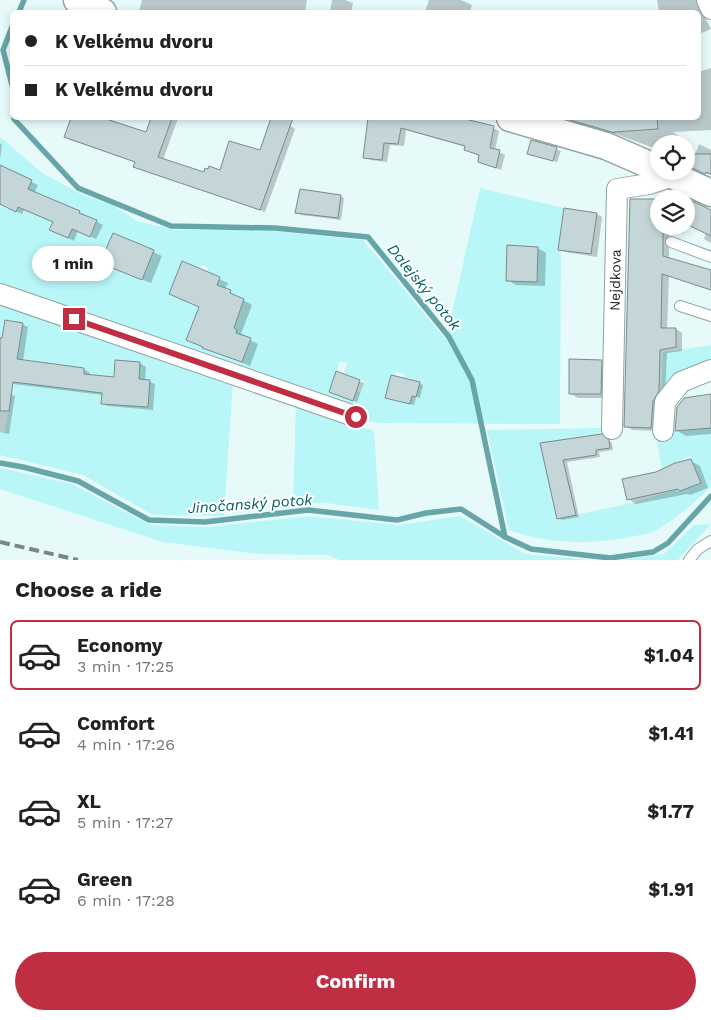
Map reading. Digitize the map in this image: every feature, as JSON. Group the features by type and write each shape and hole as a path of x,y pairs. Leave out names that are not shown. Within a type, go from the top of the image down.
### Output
{"street":[{"path":"77,0 99,10"},
{"path":"707,0 711,9"},
{"path":"520,120 606,146 650,165"},
{"name":"Nejdkova","path":"612,429 617,189 650,184 655,180"},
{"path":"683,180 711,193"},
{"path":"0,294 356,417"},
{"path":"663,432 665,402 681,382 711,370"}],"lane":[{"path":"671,242 711,257"},
{"path":"680,306 711,316"},
{"path":"689,560 698,549 711,541"}],"shaded area":[{"path":"0,137 42,173 79,193 114,206 139,222 176,230 253,229 363,240 446,340 480,188 564,208 561,227 560,424 378,423 361,420 0,285 0,204 16,211 32,180 0,165","holes":["79,213 97,221 90,237 72,229 68,238 49,230 53,222","113,233 154,250 142,280 101,263","507,246 538,247 537,282 506,280","182,261 200,268 201,265 208,268 207,272 220,277 212,297 185,301 169,294","227,289 231,290 230,293 244,299 240,310 228,326 237,330 236,333 250,338 242,362 202,348 186,340 196,314","340,361 347,363 344,374 364,381 361,392 357,391 353,401 329,392","396,372 404,374 403,377 420,382 416,397 385,398 391,375 395,376"]},
{"path":"0,306 32,312 233,380 224,516 153,515 83,475 0,455 0,432 5,432 23,323 5,320 3,330 5,339 0,338","holes":["115,360 139,379 150,380 148,407 101,404 103,376 114,377","34,362 84,368 81,391 31,384"]},
{"path":"711,345 711,366 661,403 663,352"},
{"path":"296,403 374,431 379,510 327,503 293,504"},
{"path":"601,428 608,434 540,443 557,519 627,504 676,490 677,492 700,483 690,456 662,469 657,442 661,436 673,431 711,428 711,487 676,517 653,532 645,534 615,540 569,542 524,535 509,530 487,430"},
{"path":"0,468 72,484 150,525 208,527 308,516 398,525 460,516 525,554 589,560 339,560 329,555 258,554 163,542 0,489"},
{"path":"711,524 678,560 622,560 664,554 694,525"}],"building":[{"path":"70,120 109,120 146,132 150,120 171,120 158,157 204,172 205,168 208,169 209,166 220,170 229,141 260,150 270,120 292,120 260,210 133,167 135,162 64,137"},
{"path":"368,120 469,120 494,126 490,148 500,150 496,168 478,162 479,155 464,150 465,146 401,128 398,144 384,143 382,160 363,158"},
{"path":"570,120 657,120 658,129 615,133"},
{"path":"531,140 557,147 553,161 527,154"},
{"path":"695,154 711,154 711,174 706,172 705,174 695,169"},
{"path":"0,165 32,180 28,189 97,220 90,237 72,229 68,238 49,230 53,222 18,207 16,212 0,204"},
{"path":"300,189 341,195 338,218 295,213"},
{"path":"630,199 650,199 650,235 663,235 663,256 711,270 711,290 662,274 661,328 676,328 676,347 660,350 659,391 653,401 651,428 624,427"},
{"path":"695,202 711,210 711,236 695,228"},
{"path":"564,208 597,213 591,254 558,250"},
{"path":"113,233 154,250 142,280 100,263"},
{"path":"507,245 538,247 537,282 506,281"},
{"path":"182,261 220,277 217,285 231,290 230,293 244,299 234,328 237,330 236,333 251,338 242,362 202,348 186,340 199,307 169,294"},
{"path":"5,320 23,323 17,359 84,368 84,374 114,377 115,360 140,362 139,379 150,380 148,407 101,404 102,393 13,382 9,411 0,411 0,338 2,338"},
{"path":"569,359 602,360 601,394 569,394"},
{"path":"336,371 360,380 353,401 329,392"},
{"path":"391,375 420,382 416,397 412,396 410,404 385,398"},
{"path":"711,394 711,428 675,431 677,407 684,398"},
{"path":"602,434 609,440 610,448 596,450 596,455 563,460 576,515 557,519 540,443"},
{"path":"691,459 701,483 680,491 678,489 627,500 622,479 656,472 675,463"}],"waterway":[{"name":"Dalejský potok","path":"20,10 24,0"},
{"name":"Dalejský potok","path":"10,32 3,50 10,77"},
{"name":"Dalejský potok","path":"15,120 78,188 171,226 275,228 368,237 449,337 472,380 505,537 531,549 610,558 653,552 668,543 711,496"},
{"name":"Jinočanský potok","path":"0,463 78,481 149,520 205,522 308,510 397,520 426,513 461,509 505,537"}],"railway":[{"path":"0,542 78,560"}],"route":[{"path":"74,319 356,417"}]}
